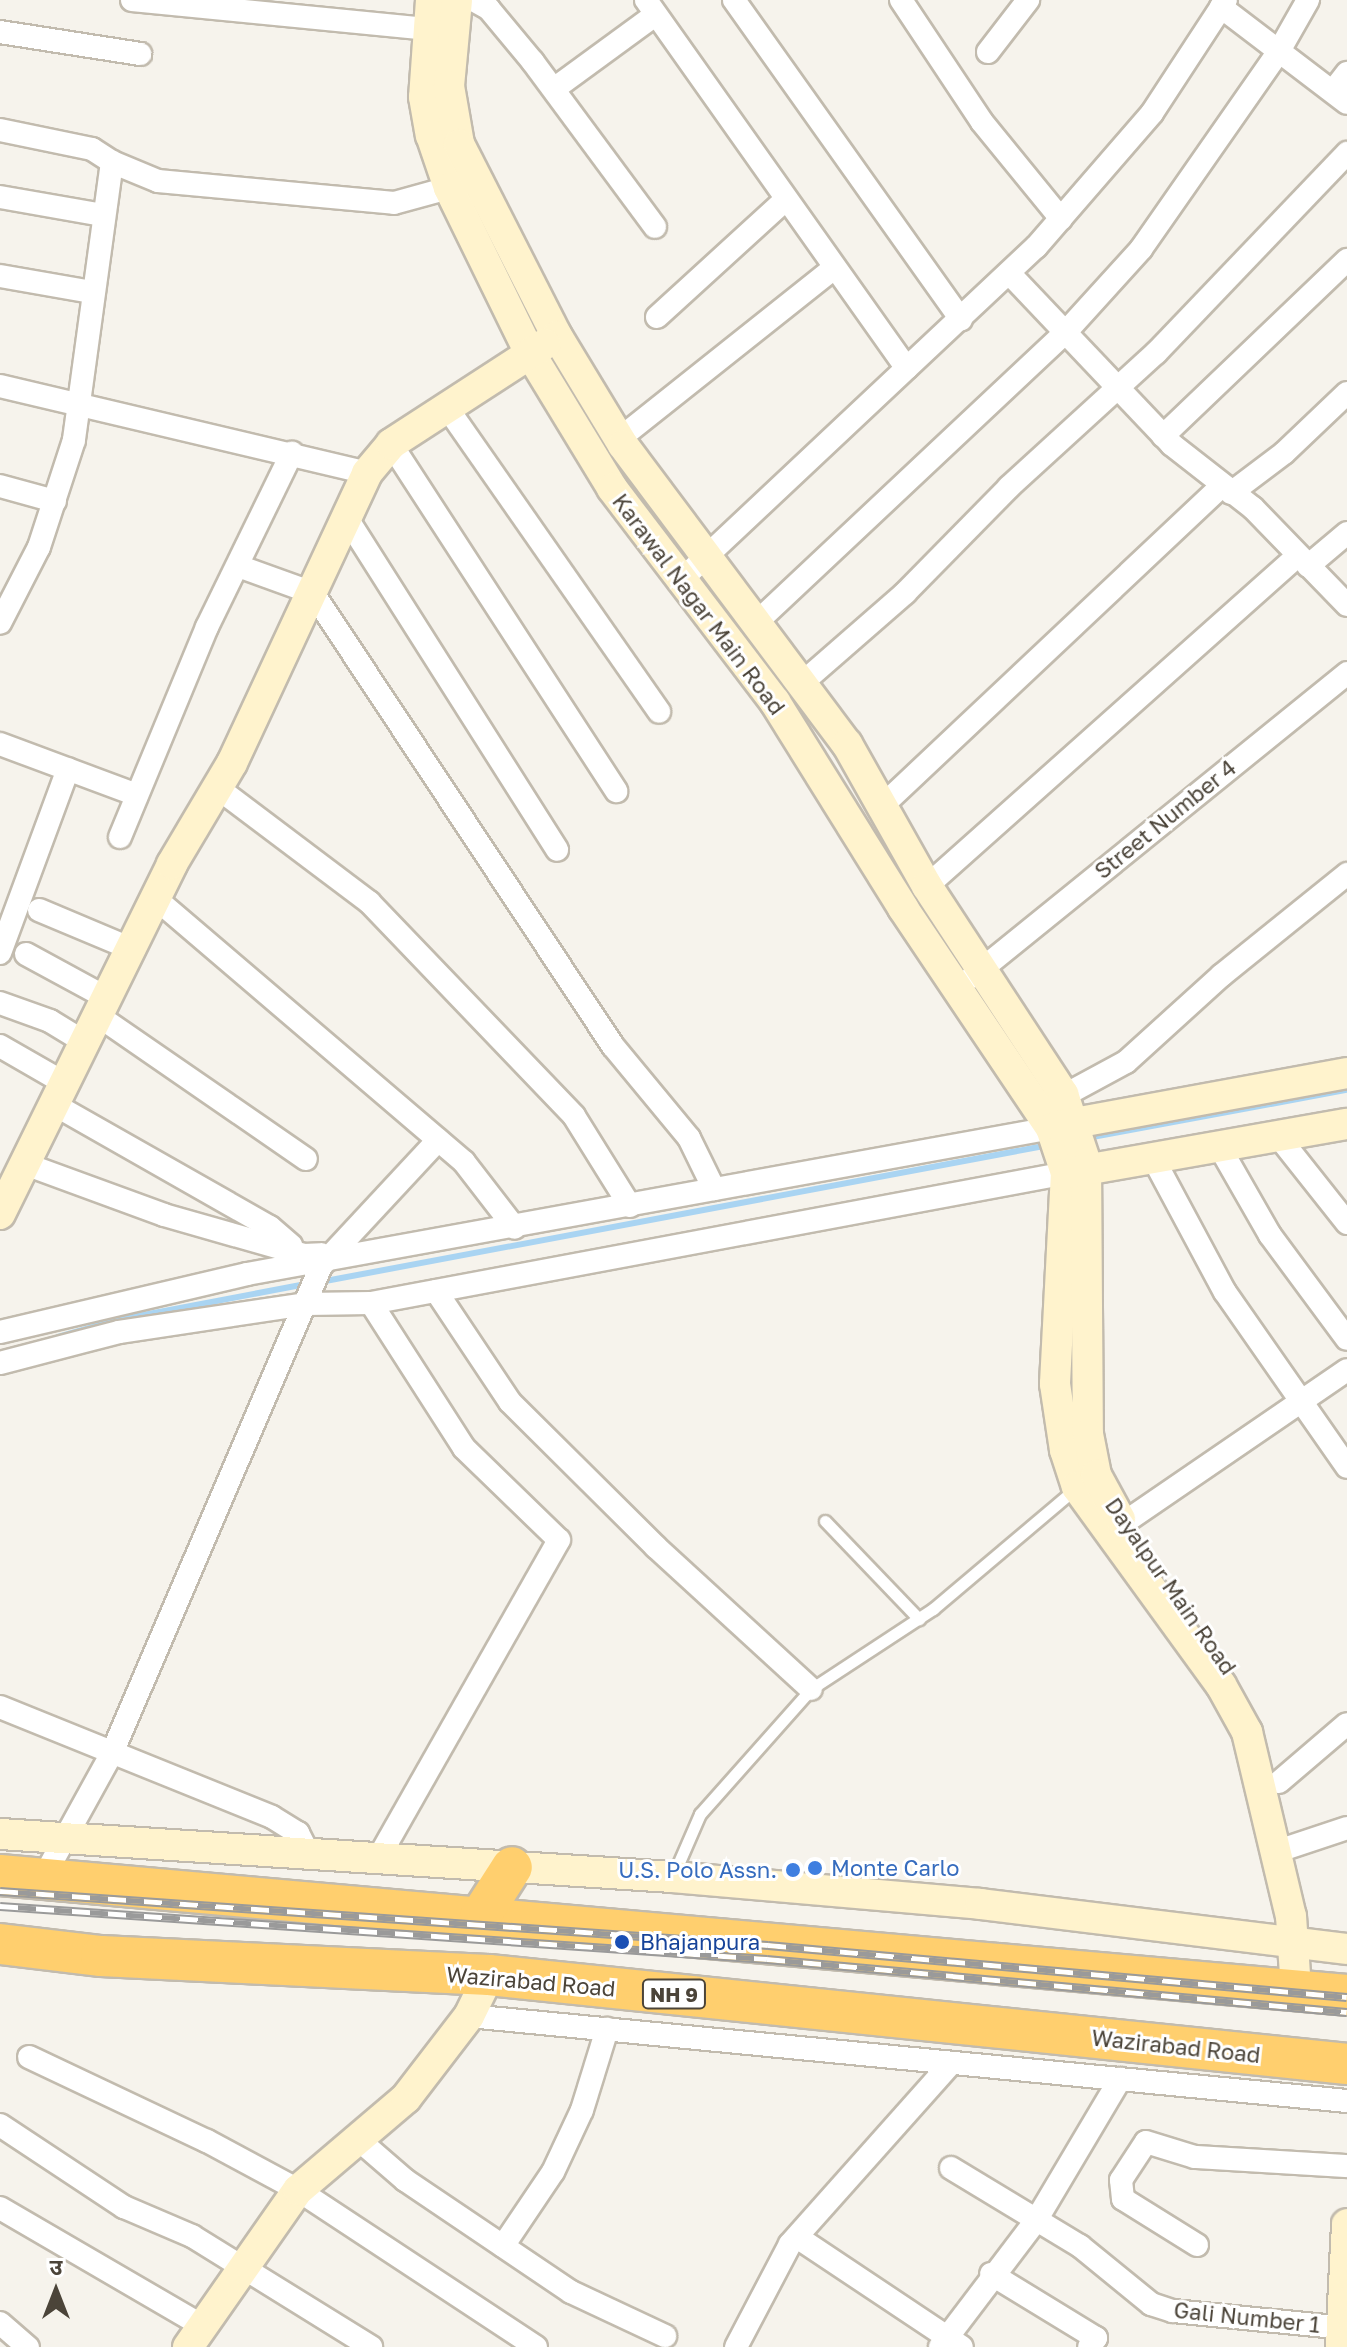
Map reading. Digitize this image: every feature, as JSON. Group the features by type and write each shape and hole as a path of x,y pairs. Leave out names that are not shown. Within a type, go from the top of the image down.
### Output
{"highway":[{"path":"480,1917 512,1867"},
{"path":"0,1875 1320,1993"},
{"name":"Wazirabad Road","path":"0,1944 101,1956 489,1975 1347,2064"}],"street":[{"path":"132,0 429,14"},
{"name":"Karawal Nagar Main Road","path":"457,0 449,86 463,182 619,439 847,744 927,886 985,967 1067,1140"},
{"path":"473,0 489,9 554,89 655,227"},
{"path":"734,0 961,319"},
{"path":"901,0 982,122 1061,219"},
{"path":"988,52 1028,0"},
{"path":"757,622 1064,334 1141,249 1202,154 1279,51 1308,0"},
{"path":"679,582 961,319 1061,219 1152,113 1223,4 1279,51 1342,89"},
{"path":"554,89 651,8 833,269 907,368"},
{"name":"Karawal Nagar Main Road","path":"429,14 424,97 463,182 530,353 612,488 679,582 775,702 903,908 1067,1140"},
{"path":"0,32 140,54"},
{"path":"0,130 92,149 112,162 158,181 394,203 463,182"},
{"path":"802,683 905,593 1115,388 1156,353 1347,153"},
{"path":"0,623 39,547 55,501 78,406 112,162"},
{"path":"0,197 103,215"},
{"path":"657,317 785,200"},
{"path":"1163,436 1347,260"},
{"path":"619,439 833,269"},
{"path":"1009,273 1163,436 1227,490 1347,605"},
{"path":"0,276 92,292"},
{"path":"0,1214 14,1174 60,1094 134,950 155,898 219,789 367,473 391,444 557,336"},
{"path":"0,386 367,473"},
{"path":"882,806 1227,490 1284,453 1347,393"},
{"path":"448,409 659,712"},
{"path":"391,444 616,791"},
{"path":"120,837 238,566 292,453"},
{"path":"0,486 55,501"},
{"path":"346,517 557,850"},
{"path":"927,886 1303,561 1347,533"},
{"path":"238,566 313,593 613,1046 689,1138 714,1189"},
{"name":"Street Number 4","path":"960,988 1347,673"},
{"path":"0,744 137,795"},
{"path":"0,953 68,769"},
{"path":"219,789 369,902 574,1116 630,1206"},
{"path":"1067,1140 1126,1062 1222,975 1347,874"},
{"path":"155,898 464,1162 515,1228"},
{"path":"39,910 134,950"},
{"path":"26,954 98,1020 306,1159"},
{"path":"0,1003 50,1021 98,1020"},
{"path":"0,1046 60,1094 270,1227 299,1251"},
{"path":"0,1363 119,1332 311,1297 371,1303 436,1291 1347,1073"},
{"path":"0,1332 325,1260 515,1228 714,1189 1067,1140 1153,1158 1347,1124"},
{"path":"1278,1136 1347,1223"},
{"path":"43,1878 112,1753 325,1260 438,1140"},
{"name":"Dayalpur Main Road","path":"1067,1140 1055,1384 1077,1487 1116,1529 1236,1676 1263,1725 1279,1782 1285,1850 1302,1943 1320,1993"},
{"name":"Dayalpur Main Road","path":"1067,1140 1085,1403 1096,1475 1116,1529 1221,1685 1247,1732 1285,1850"},
{"path":"1219,1146 1270,1235 1347,1339"},
{"path":"1153,1158 1225,1292 1300,1405 1347,1467"},
{"path":"14,1174 325,1260"},
{"path":"436,1291 510,1402 656,1547 811,1689"},
{"path":"371,1303 464,1448 559,1540 378,1859"},
{"path":"1116,1529 1347,1370"},
{"path":"0,1707 272,1817 298,1833 309,1855"},
{"path":"1279,1782 1347,1724"},
{"path":"1285,1850 1347,1828"},
{"path":"0,1834 63,1842 673,1877 980,1904 1347,1949"},
{"path":"0,2208 196,2339 240,2267 298,2190 360,2141 406,2098 469,2016 489,1975"},
{"path":"469,2016 1347,2101"},
{"path":"503,2246 553,2172 582,2110 607,2029"},
{"path":"29,2057 298,2190 536,2347"},
{"path":"736,2347 797,2237 951,2063"},
{"path":"797,2237 950,2344 991,2274 1037,2219 1120,2079"},
{"path":"0,2125 124,2207 192,2236 371,2347"},
{"path":"360,2141 405,2180 571,2292 665,2336"},
{"path":"1197,2245 1123,2199 1121,2180 1146,2142 1195,2157 1347,2166"},
{"name":"Gali Number 1","path":"951,2168 1080,2246 1151,2304 1173,2311 1343,2334"},
{"path":"1343,2334 1347,2224"},
{"path":"991,2274 1096,2338 1089,2347"},
{"path":"0,2323 28,2347"}],"lane":[{"path":"673,1877 700,1814 811,1689 919,1619 1077,1487"},
{"path":"825,1521 919,1619"}],"waterway":[{"path":"1087,1138 1347,1090"},
{"path":"320,1282 1049,1145"},
{"path":"58,1337 117,1320 305,1284"}],"railway":[{"path":"0,1891 768,1945 1347,1997"},
{"path":"0,1906 767,1959 1347,2012"}],"place":[{"name":"Monte Carlo","path":"815,1868"},
{"name":"U.S. Polo Assn.","path":"793,1870"},
{"name":"Bhajanpura","path":"622,1942"}]}
